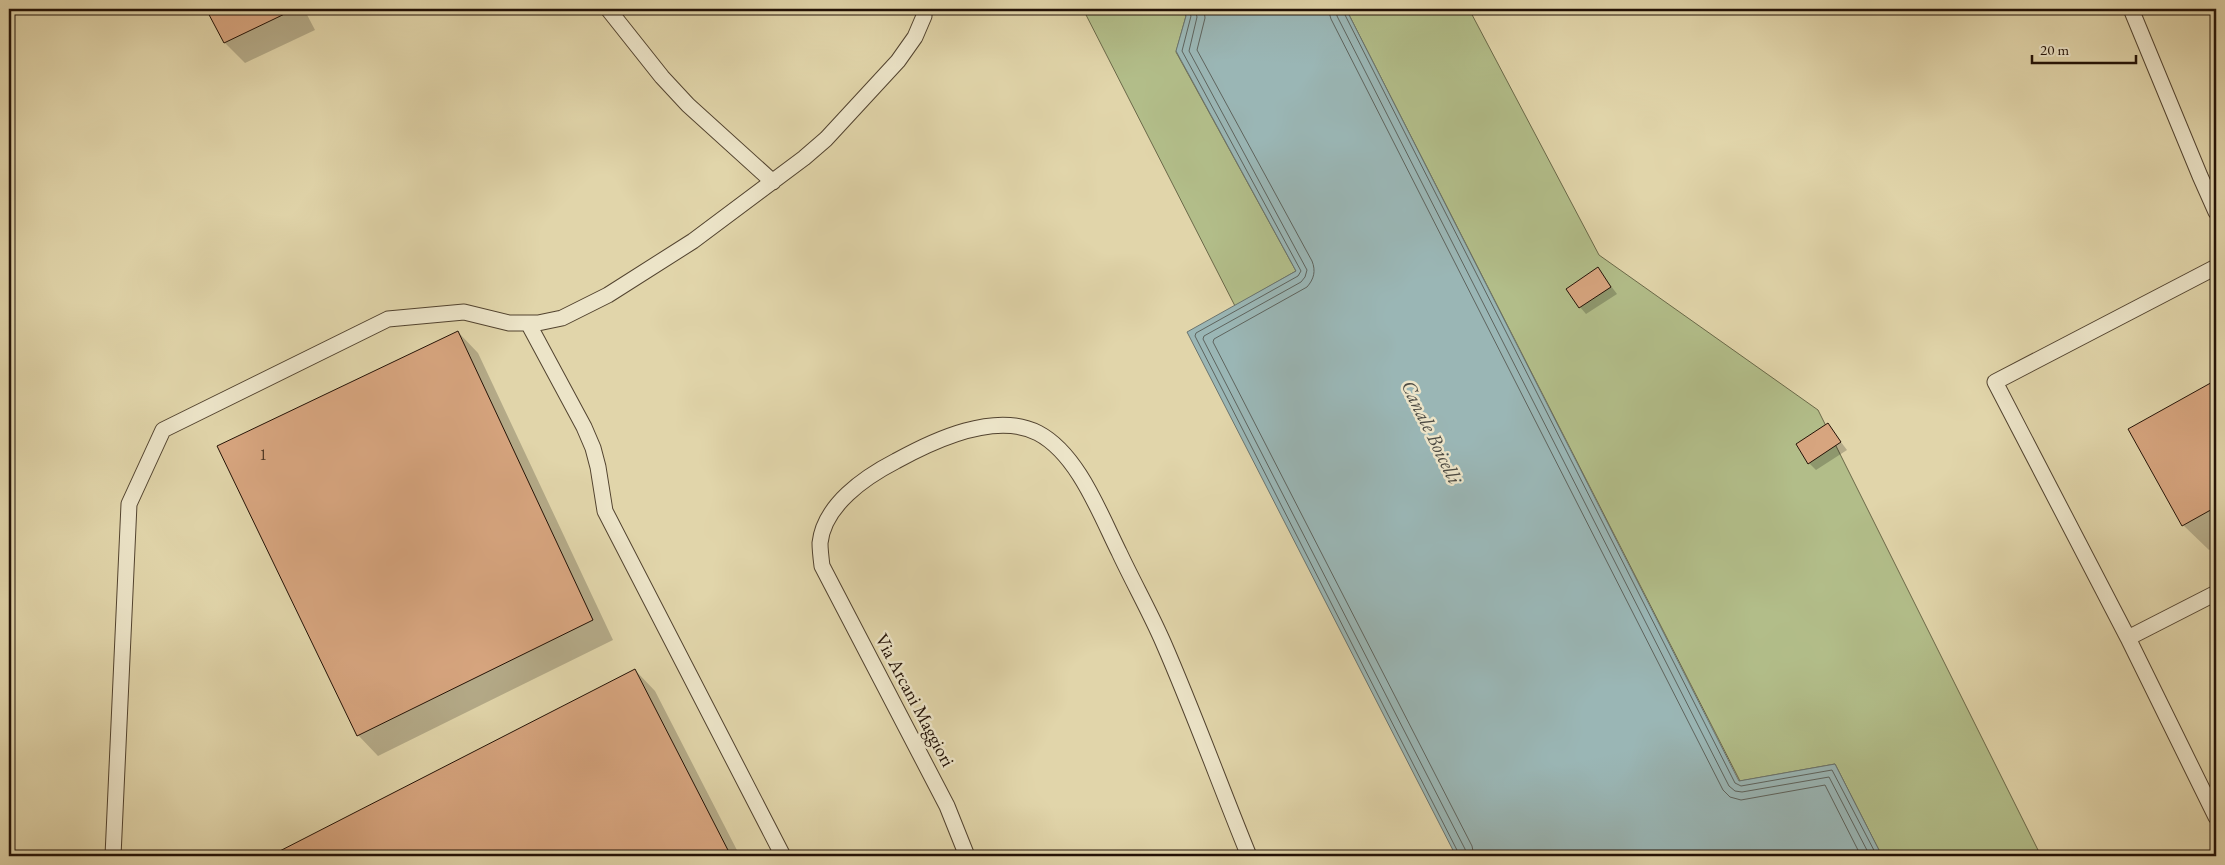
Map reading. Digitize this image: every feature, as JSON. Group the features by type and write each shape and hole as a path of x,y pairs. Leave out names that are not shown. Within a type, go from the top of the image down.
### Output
{"lane":[{"path":"608,9 662,77 688,106 773,182"},
{"path":"112,856 130,504 164,430 388,319 464,312 510,323 538,323 562,318 608,295 693,241 773,182 826,139 898,62 915,37 924,16 924,9"},
{"path":"2131,9 2216,212"},
{"path":"2216,267 1995,382 2128,638 2216,817"},
{"path":"528,323 584,427 593,448 605,511 783,856"},
{"name":"Via Arcani Maggiori","path":"967,856 943,798 822,566 820,542 828,518 843,498 894,461 925,446 973,428 995,425 1016,427 1037,433 1055,446 1074,466 1163,642 1249,856"},
{"path":"2128,638 2216,593"}],"green space":[{"path":"1083,9 1183,9 1186,16 1176,52 1296,271 1235,306"},
{"path":"1346,9 1469,9 1599,255 1818,410 2041,856 1882,856 1835,764 1740,781"}],"water":[{"name":"Canale Boicelli","path":"1183,9 1346,9 1739,781 1835,764 1882,856 1456,856 1187,332 1296,271 1176,51 1186,16"}],"building":[{"path":"206,9 295,9 224,43"},
{"path":"1598,267 1611,287 1579,308 1566,289"},
{"path":"458,331 593,620 357,736 217,446"},
{"path":"2216,380 2216,507 2182,526 2128,429"},
{"path":"1828,423 1841,442 1808,464 1796,444"},
{"path":"635,669 731,856 270,856"}]}
